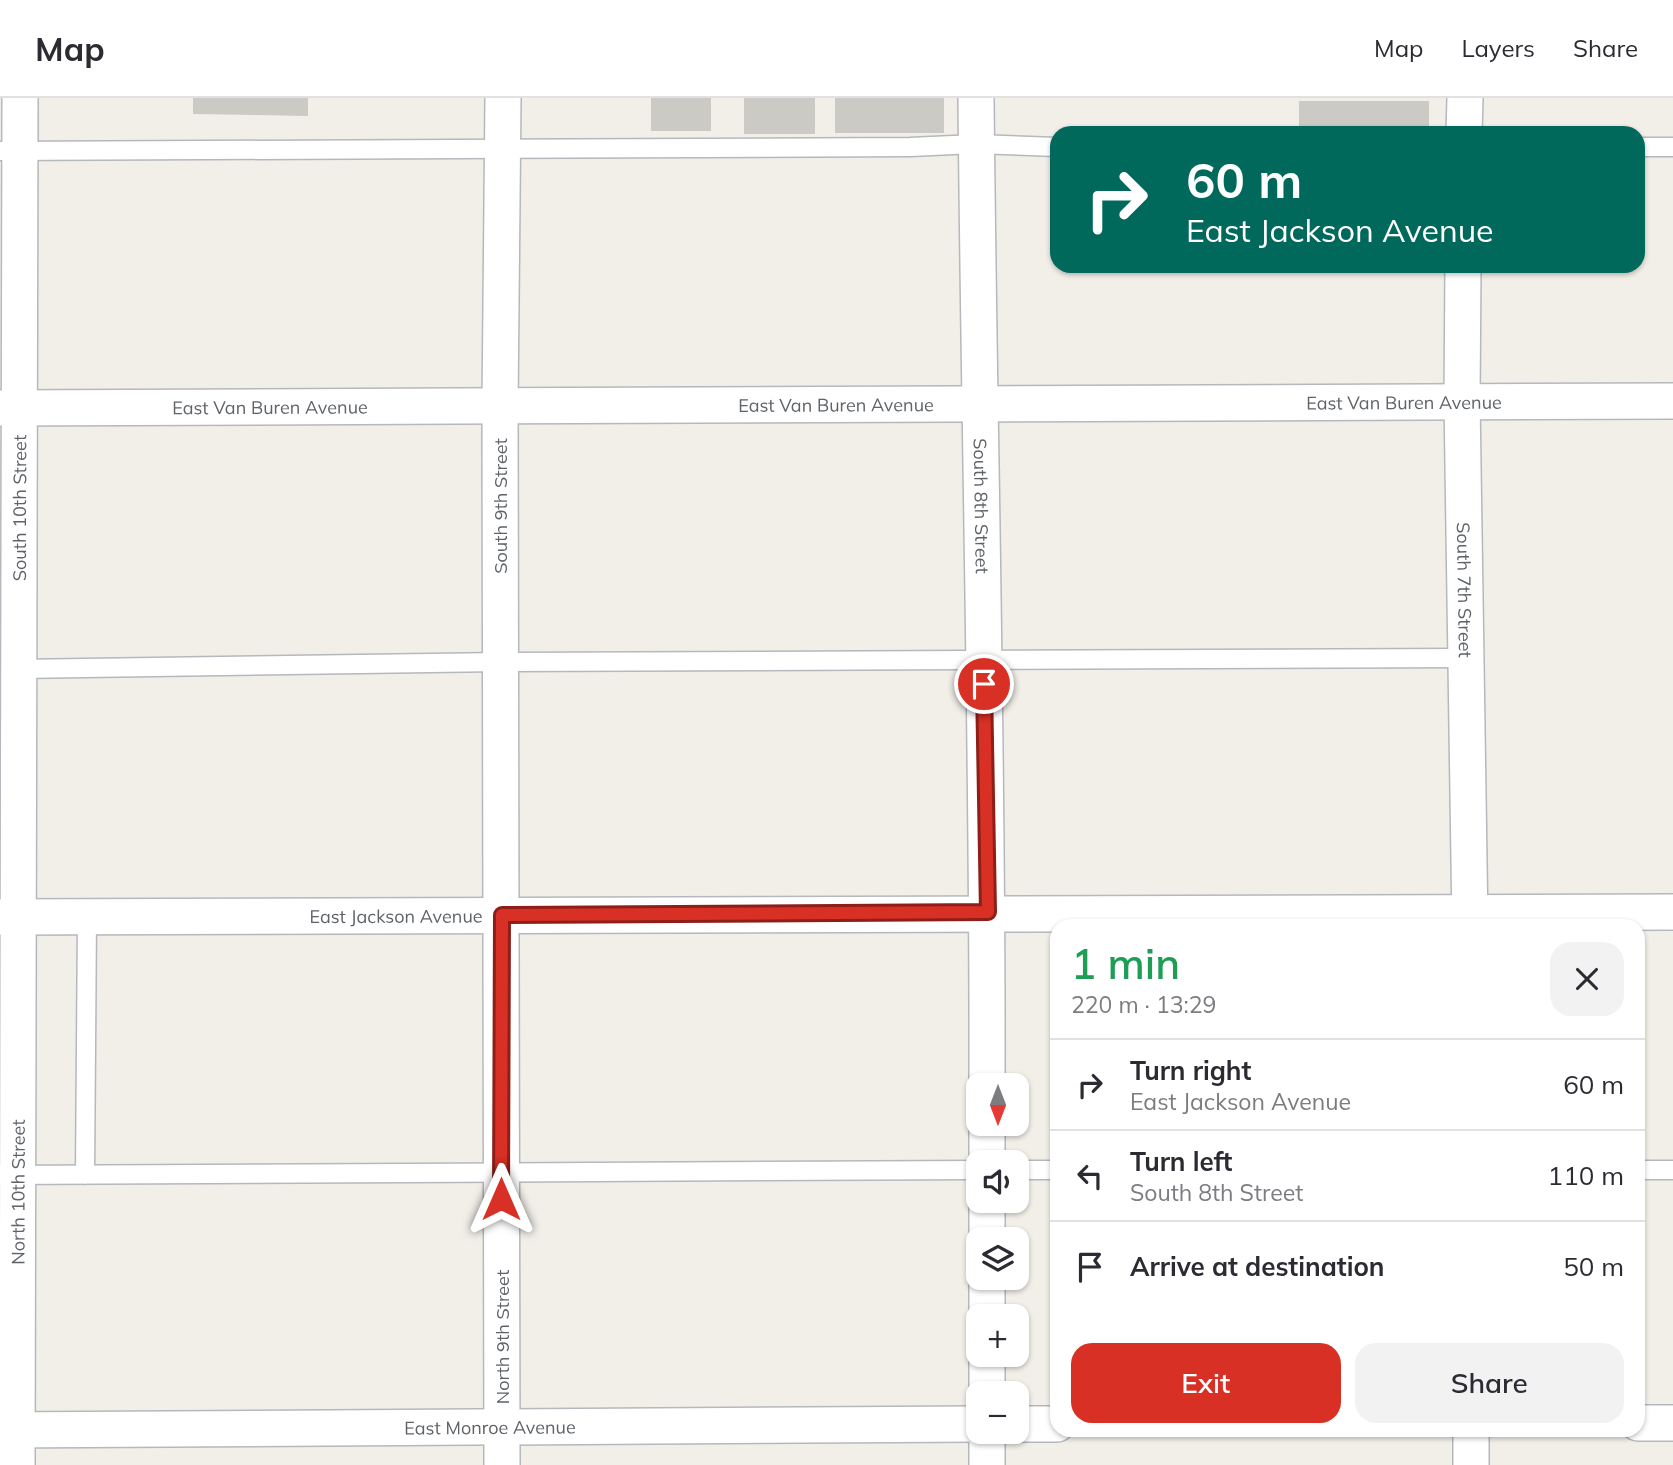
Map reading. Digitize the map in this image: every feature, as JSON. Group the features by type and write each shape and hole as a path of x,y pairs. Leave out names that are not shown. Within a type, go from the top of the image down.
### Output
{"street":[{"name":"South 10th Street","path":"9,917 9,819 18,669 9,408 10,151 20,98"},
{"name":"South 9th Street","path":"502,915 500,406 503,98"},
{"name":"South 8th Street","path":"976,98 978,404 988,912 987,1073"},
{"path":"1464,126 1465,98"},
{"name":"South 7th Street","path":"1463,273 1462,400 1470,919"},
{"name":"East Van Buren Avenue","path":"9,408 1673,401"},
{"name":"East Jackson Avenue","path":"9,917 988,912 1470,919 1673,912"},
{"name":"North 9th Street","path":"502,915 502,1465"},
{"name":"North 10th Street","path":"9,917 8,1430 17,1465"},
{"path":"1645,1423 1673,1423"},
{"name":"East Monroe Avenue","path":"8,1430 966,1424"},
{"path":"1029,1424 1050,1424"},
{"path":"1471,1437 1471,1465"},
{"path":"987,1444 987,1465"}],"lane":[{"path":"10,151 897,148 976,144 1050,148"},
{"path":"1645,147 1673,147"},
{"path":"18,669 501,662 1466,658"},
{"path":"85,1175 87,917"},
{"path":"8,1175 966,1170"},
{"path":"1029,1170 1050,1170"},
{"path":"1645,1170 1673,1170"}],"building":[{"path":"193,98 308,98 308,116 193,114"},
{"path":"651,98 711,98 711,131 651,131"},
{"path":"744,98 815,98 815,134 744,134"},
{"path":"835,98 944,98 944,133 835,133"},
{"path":"1299,101 1429,101 1429,126 1299,126"}],"route":[{"path":"501,1199 502,915 988,912 984,684"}]}
